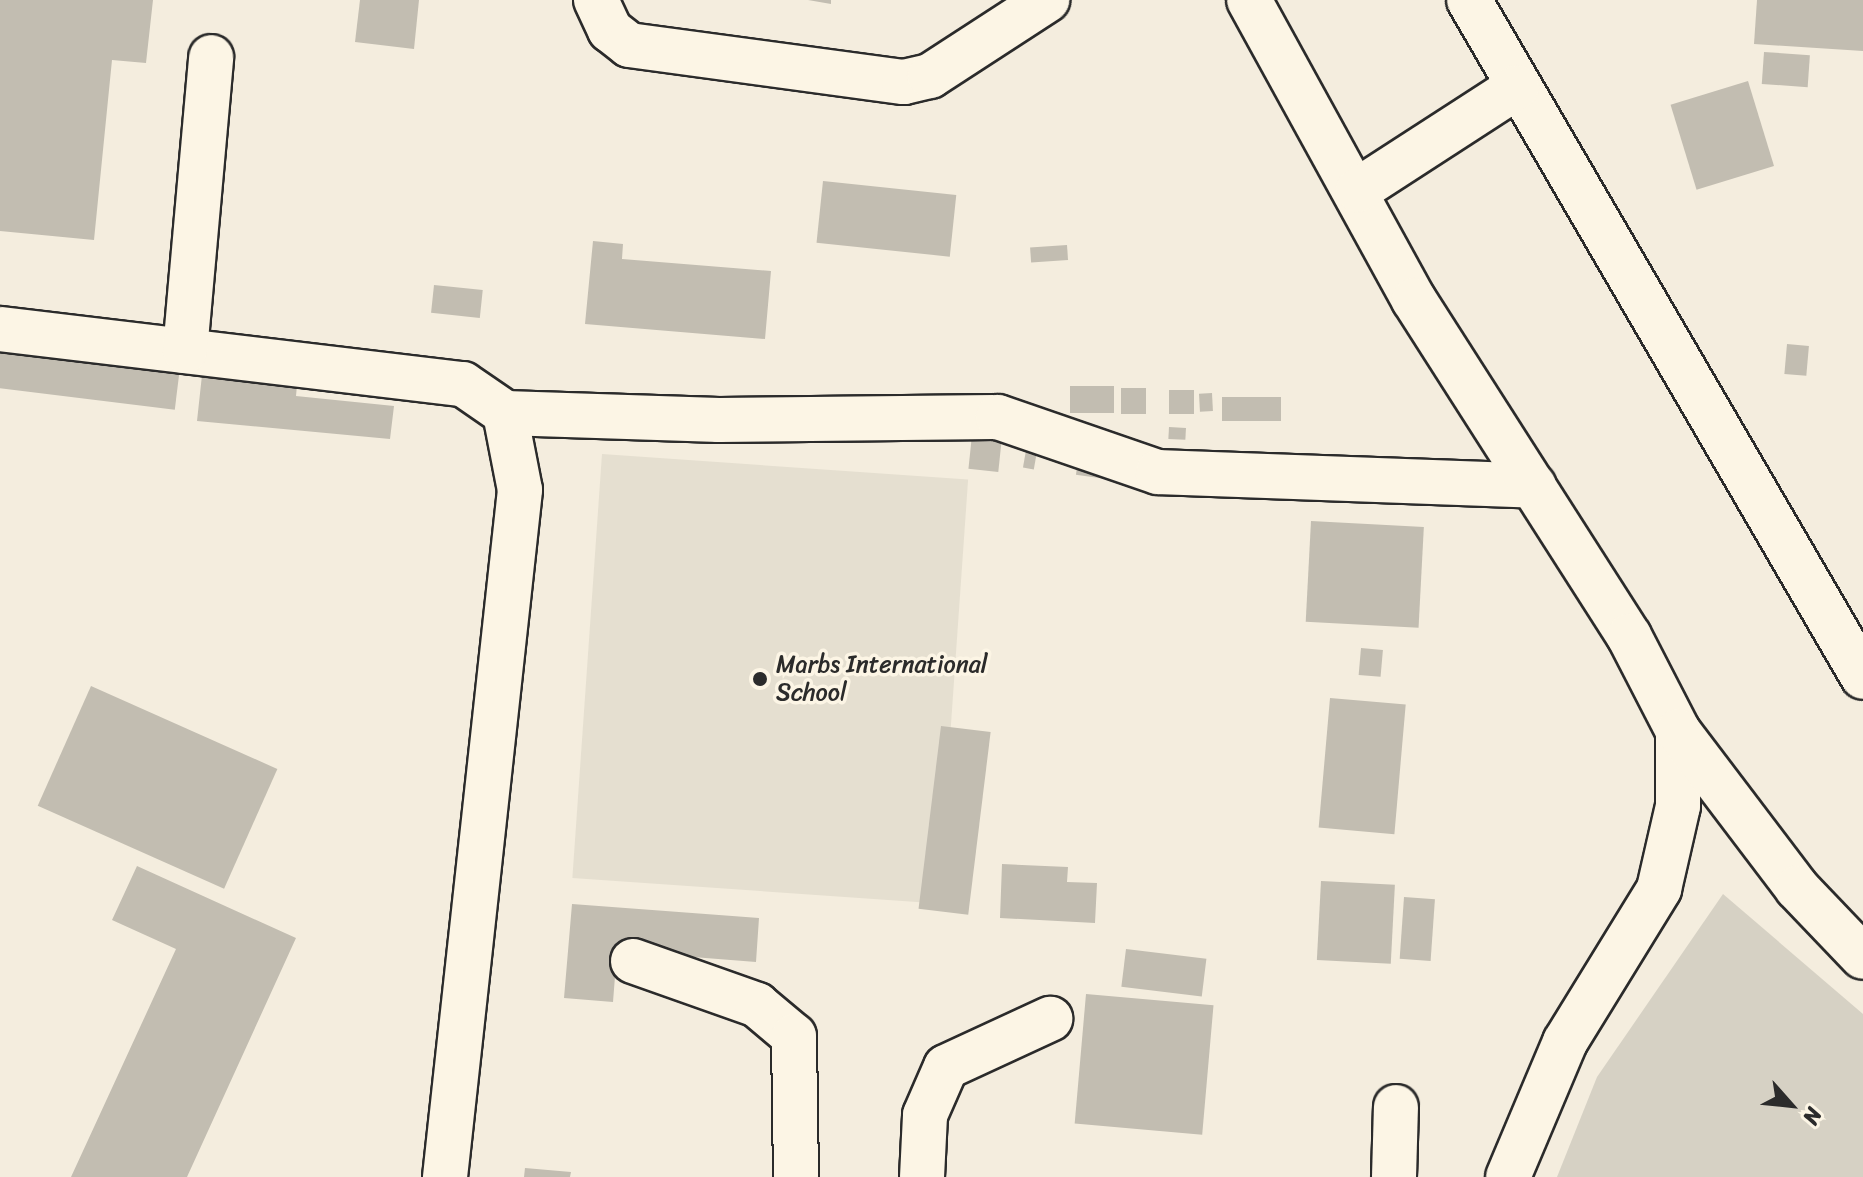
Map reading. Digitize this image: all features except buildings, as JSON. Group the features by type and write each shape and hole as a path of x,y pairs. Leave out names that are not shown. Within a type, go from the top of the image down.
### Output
{"main road":[{"path":"596,0 610,30 629,45 904,82 930,76 1024,6"},
{"path":"1249,0 1358,190 1414,300 1629,636 1678,731 1797,888 1863,957"},
{"path":"1469,0 1863,677"},
{"path":"185,351 211,57"},
{"path":"1358,190 1517,87"},
{"path":"0,329 463,384 505,413 719,420 998,417 1158,472 1534,486"},
{"path":"445,1177 520,490 505,413"},
{"path":"1508,1177 1565,1042 1659,889 1678,806 1678,731"},
{"path":"633,961 757,1005 794,1036 796,1177"},
{"path":"922,1177 925,1115 946,1067 1050,1019"},
{"path":"1394,1177 1396,1107"}],"shaded area":[{"name":"Marbs International School","path":"602,454 968,480 938,904 572,878"},
{"path":"1723,894 1863,1014 1863,1177 1557,1177 1597,1077"}],"place":[{"name":"Marbs International School","path":"760,679"}]}
